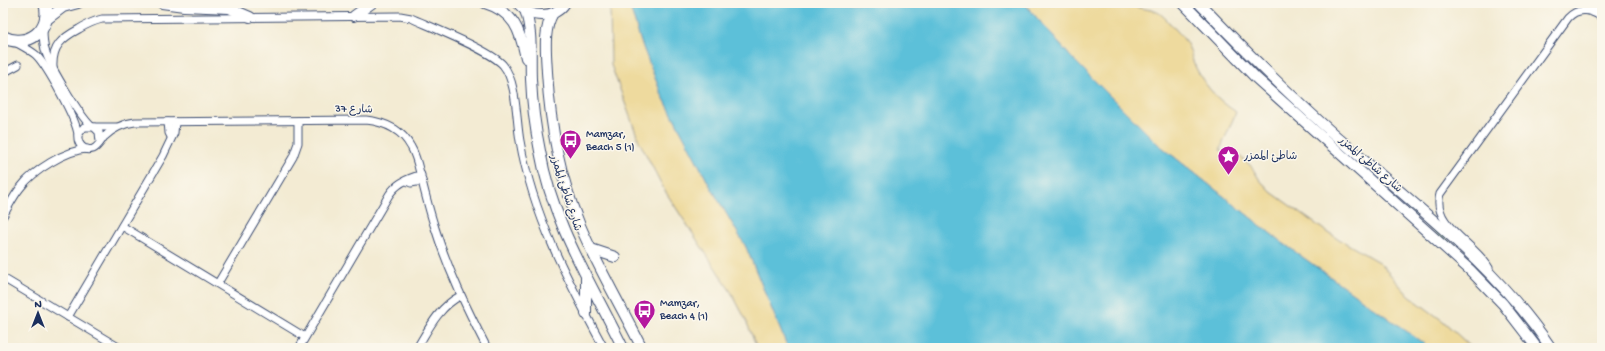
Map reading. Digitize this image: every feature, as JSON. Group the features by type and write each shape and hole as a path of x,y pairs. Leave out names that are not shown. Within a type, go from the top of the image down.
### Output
{"main road":[{"path":"44,24 45,3"},
{"path":"8,39 30,39 63,7 78,3"},
{"path":"162,3 184,6 229,8 250,17"},
{"path":"354,16 372,3"},
{"path":"485,3 502,11 510,17 519,30 531,79"},
{"path":"522,7 537,15 554,13 565,3"},
{"name":"شارع شاطئ الممزر","path":"1183,3 1256,78 1470,270 1503,304 1537,348"},
{"name":"شارع شاطئ الممزر","path":"1199,3 1264,69 1335,136 1453,238 1493,276 1521,307 1551,348"},
{"path":"1590,3 1602,13"},
{"name":"شارع شاطئ الممزر","path":"522,7 530,29 531,79 537,134 549,188 568,240 586,278 623,348"},
{"name":"شارع شاطئ الممزر","path":"554,13 547,29 546,52 548,96 553,131 571,200 591,249 642,348"},
{"path":"591,249 615,257"},
{"path":"586,278 586,314"}],"street":[{"path":"1493,276 1479,254 1442,217 1438,206 1440,194 1568,18 1577,11 1586,10 1602,17"},
{"path":"53,67 54,51 61,40 98,20 400,16 411,18 489,54 504,66 511,80 522,150 538,210 559,263 604,348"},
{"path":"3,216 25,182 64,156 75,151 93,149 100,142 99,132 82,116 45,51 44,24"},
{"path":"8,39 32,52 42,63 73,116 81,146 87,149"},
{"path":"3,73 18,65"},
{"path":"218,283 293,158 298,143 298,120"},
{"name":"شارع 37","path":"92,127 120,126 135,122 366,120 384,123 400,133 406,139 415,155 442,248 462,299 487,348"},
{"path":"68,317 163,156 171,137 169,133 172,122"},
{"name":"شارع 37","path":"100,142 109,133 120,126"},
{"path":"64,156 82,129 92,127"},
{"path":"299,348 388,195 395,187 410,178 421,178"},
{"path":"122,226 305,336"},
{"path":"3,278 120,348"},
{"path":"417,348 437,314 450,304 452,300 462,299"}],"green space":[{"path":"1402,200 1435,228 1432,231 1400,203"},
{"path":"1437,229 1468,259 1466,262 1434,232"}],"sand":[{"path":"610,3 629,3 641,42 661,93 709,184 746,247 788,348 757,348 745,318 731,292 665,191 639,141 611,65"},
{"name":"شاطئ الممزر","path":"1024,3 1129,3 1133,6 1152,10 1161,14 1185,41 1196,69 1210,90 1222,102 1236,112 1220,150 1232,154 1235,152 1251,166 1259,179 1271,192 1327,232 1380,263 1409,296 1443,321 1472,348 1430,348 1280,241 1158,144 1070,56"}],"water":[{"path":"629,3 1024,3 1070,56 1158,144 1280,241 1430,348 788,348 746,247 709,184 661,93 641,42"}],"place":[{"name":"Mamzar, Beach 5 (1)","path":"571,160"},
{"name":"شاطئ الممزر","path":"1229,176"},
{"name":"Mamzar, Beach 4 (1)","path":"644,330"}]}
